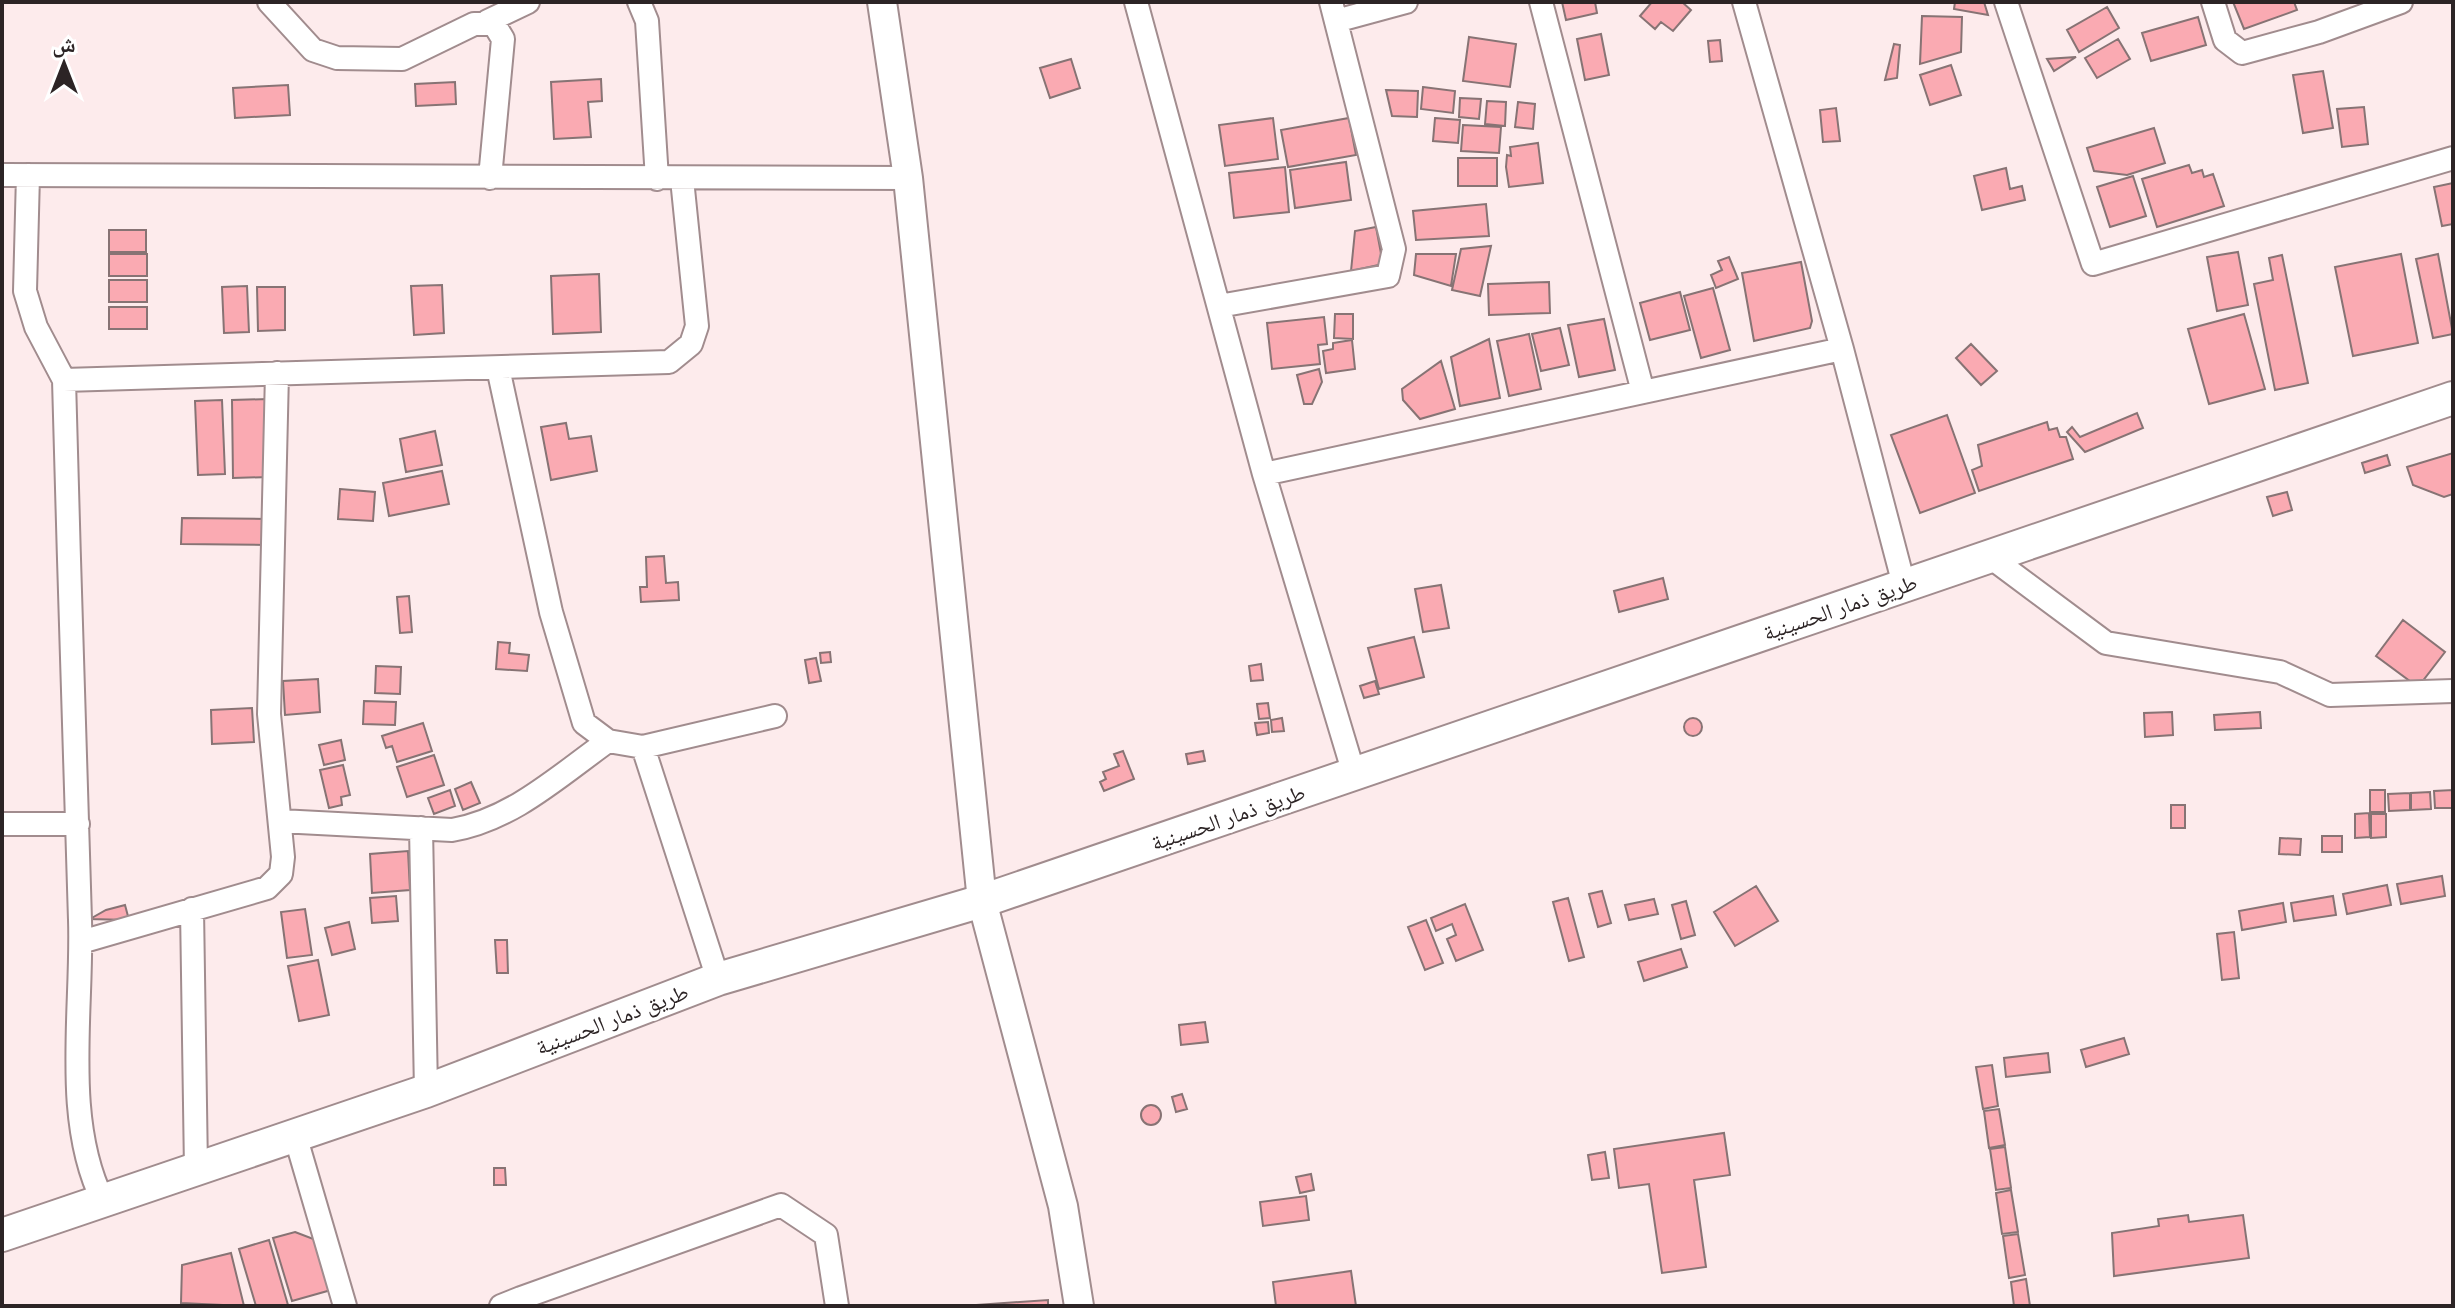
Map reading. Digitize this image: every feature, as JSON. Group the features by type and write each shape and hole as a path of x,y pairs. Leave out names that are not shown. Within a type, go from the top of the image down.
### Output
{"main road":[{"name":"طريق ذمار الحسينية","path":"2,1235 426,1091 718,979 982,901 2453,398"}],"street":[{"path":"269,2 313,50 337,58 412,57 474,24 488,21 528,2"},
{"path":"639,2 647,21 657,179"},
{"path":"882,2 908,178 982,901 1063,1206 1079,1306"},
{"path":"1136,2 1264,474 1354,774"},
{"path":"1219,306 1388,276 1394,249 1333,12 1406,2"},
{"path":"1541,2 1643,392"},
{"path":"1744,2 1842,349 1904,585"},
{"path":"2006,2 2093,264 2453,158"},
{"path":"2213,2 2225,40 2242,53 2319,32 2401,2"},
{"path":"488,21 499,28 503,39 490,178"},
{"path":"2,175 908,178"},
{"path":"28,175 25,291 36,327 64,380 81,942 79,1121 86,1163 103,1201"},
{"path":"64,380 660,364 685,352 695,335 697,316 682,179"},
{"path":"1264,474 1842,349"},
{"path":"498,368 551,612 576,704 590,731 608,741 643,747 775,716"},
{"path":"81,942 267,888 277,880 283,866 269,714 277,373"},
{"path":"1989,556 2106,643 2280,672 2330,695 2453,691"},
{"path":"280,821 452,830 497,818 608,741"},
{"path":"643,747 718,979"},
{"path":"2,824 78,824"},
{"path":"421,828 426,1091"},
{"path":"192,909 196,1169"},
{"path":"295,1135 345,1306"},
{"path":"516,1303 781,1205 826,1235 837,1306"}],"building":[{"path":"1562,2 1595,2 1597,13 1566,20"},
{"path":"1652,2 1682,2 1691,10 1673,31 1661,22 1655,29 1640,16"},
{"path":"1955,2 1984,2 1988,15 1954,9"},
{"path":"2233,2 2294,2 2297,10 2244,29"},
{"path":"2107,7 2119,28 2079,52 2067,30"},
{"path":"1922,16 1962,17 1961,52 1920,64"},
{"path":"2198,17 2206,45 2151,61 2142,33"},
{"path":"1601,34 1609,75 1585,80 1577,39"},
{"path":"1469,37 1516,44 1510,87 1463,81"},
{"path":"2118,39 2130,59 2097,78 2085,58"},
{"path":"1720,40 1722,61 1710,62 1708,41"},
{"path":"1894,44 1900,45 1897,78 1885,80"},
{"path":"2076,57 2054,71 2047,59"},
{"path":"1071,59 1080,88 1050,98 1040,68"},
{"path":"1951,65 1961,95 1930,105 1920,75"},
{"path":"2323,71 2333,128 2303,133 2293,75"},
{"path":"601,79 602,101 588,102 591,137 554,139 551,82"},
{"path":"455,82 456,104 416,106 415,84"},
{"path":"288,85 290,115 235,118 233,88"},
{"path":"1423,87 1455,91 1453,113 1421,109"},
{"path":"1386,90 1418,91 1417,117 1392,116"},
{"path":"1460,98 1481,99 1479,119 1459,117"},
{"path":"1487,101 1506,102 1505,126 1485,124"},
{"path":"1518,102 1535,104 1533,129 1515,127"},
{"path":"2364,107 2368,144 2342,147 2337,109"},
{"path":"1836,108 1840,141 1823,142 1820,110"},
{"path":"1273,118 1278,159 1225,166 1219,125"},
{"path":"1349,118 1356,155 1288,167 1281,130"},
{"path":"1435,118 1460,120 1458,143 1433,141"},
{"path":"1463,125 1501,127 1499,153 1461,151"},
{"path":"2154,128 2165,163 2127,175 2094,171 2087,148"},
{"path":"1538,143 1543,183 1509,187 1506,167 1507,155 1511,156 1510,147"},
{"path":"1458,158 1497,158 1497,186 1458,186"},
{"path":"1346,162 1351,200 1295,208 1290,170"},
{"path":"2189,165 2192,173 2202,170 2204,177 2213,174 2224,206 2157,227 2142,179"},
{"path":"1285,167 1289,212 1234,218 1229,173"},
{"path":"2006,168 2010,189 2022,186 2025,200 1982,210 1974,176"},
{"path":"2133,176 2146,216 2110,227 2097,187"},
{"path":"2453,183 2453,224 2442,226 2434,187"},
{"path":"1486,204 1489,236 1416,240 1413,211"},
{"path":"1376,227 1383,264 1351,271 1355,231"},
{"path":"109,230 146,230 146,252 109,252"},
{"path":"1491,246 1480,296 1452,290 1461,249"},
{"path":"2238,252 2248,305 2217,311 2207,257"},
{"path":"109,254 147,254 147,276 109,276"},
{"path":"1416,254 1456,254 1451,286 1414,275"},
{"path":"2401,254 2418,343 2353,356 2335,267"},
{"path":"2438,254 2453,334 2433,338 2416,259"},
{"path":"2282,255 2308,383 2275,390 2254,284 2273,280 2269,258"},
{"path":"1729,257 1738,279 1716,288 1711,275 1722,270 1718,261"},
{"path":"1801,262 1812,321 1810,328 1754,341 1742,273"},
{"path":"599,274 601,332 553,334 551,276"},
{"path":"109,280 147,280 147,302 109,302"},
{"path":"1549,282 1550,313 1489,315 1488,284"},
{"path":"442,285 444,333 414,335 411,286"},
{"path":"247,286 249,332 224,333 222,287"},
{"path":"257,287 285,287 285,330 258,331"},
{"path":"1713,288 1730,350 1701,358 1684,296"},
{"path":"1680,292 1690,330 1650,340 1640,303"},
{"path":"109,307 147,307 147,329 109,329"},
{"path":"1335,314 1353,314 1353,339 1334,338"},
{"path":"2244,314 2265,389 2209,404 2188,329"},
{"path":"1324,317 1327,344 1318,345 1320,364 1272,369 1267,323"},
{"path":"1604,319 1615,370 1579,377 1568,325"},
{"path":"1560,328 1569,365 1541,371 1532,334"},
{"path":"1529,334 1541,389 1509,396 1497,341"},
{"path":"1489,339 1500,398 1460,406 1451,357"},
{"path":"1352,340 1355,369 1326,373 1323,351 1333,349 1333,343"},
{"path":"1971,344 1997,371 1981,385 1956,358"},
{"path":"1441,361 1455,409 1420,419 1403,400 1402,389"},
{"path":"1319,369 1322,382 1312,404 1304,404 1297,375"},
{"path":"268,399 269,477 233,478 232,400"},
{"path":"222,400 225,474 198,475 195,401"},
{"path":"2137,413 2143,428 2085,452 2067,432 2072,427 2080,437"},
{"path":"1947,415 1975,493 1920,513 1891,435"},
{"path":"2047,422 2049,430 2057,428 2060,437 2066,437 2073,459 1979,491 1972,470 1982,466 1978,445"},
{"path":"566,423 569,439 591,436 597,471 551,480 541,427"},
{"path":"435,431 442,465 406,472 400,439"},
{"path":"2453,453 2453,494 2444,497 2413,485 2407,467"},
{"path":"2387,455 2390,465 2365,473 2362,463"},
{"path":"442,471 449,504 389,516 383,483"},
{"path":"340,489 375,492 373,521 338,519"},
{"path":"2287,492 2292,510 2273,516 2267,497"},
{"path":"182,518 267,519 267,545 181,544"},
{"path":"664,556 666,583 678,582 679,600 641,602 640,587 647,587 646,557"},
{"path":"1663,578 1668,599 1619,612 1614,591"},
{"path":"1441,585 1449,628 1423,632 1415,589"},
{"path":"409,596 412,632 400,633 397,597"},
{"path":"2403,620 2445,652 2418,687 2376,656"},
{"path":"1414,637 1424,677 1379,689 1368,648"},
{"path":"498,642 510,643 509,653 529,655 527,671 496,669"},
{"path":"830,652 831,662 821,663 820,653"},
{"path":"816,658 821,681 809,683 805,660"},
{"path":"1261,664 1263,680 1251,681 1249,666"},
{"path":"376,666 401,667 400,694 375,693"},
{"path":"318,679 320,712 285,715 283,681"},
{"path":"1375,681 1379,694 1364,698 1360,686"},
{"path":"364,701 396,702 395,725 363,724"},
{"path":"1268,703 1270,718 1259,719 1257,704"},
{"path":"252,708 254,742 212,744 211,710"},
{"path":"2172,712 2173,735 2145,737 2144,713"},
{"path":"2260,712 2261,728 2215,730 2214,715"},
{"path":"1282,718 1284,731 1272,732 1271,720"},
{"path":"1689,718 1697,718 1702,727 1700,734 1689,736 1684,731 1684,723"},
{"path":"1268,722 1269,733 1257,735 1255,723"},
{"path":"423,723 432,751 397,762 392,746 386,748 382,736"},
{"path":"341,740 345,760 324,765 319,745"},
{"path":"1123,751 1134,779 1104,791 1100,782 1106,779 1103,772 1119,766 1114,754"},
{"path":"1203,751 1205,761 1188,764 1186,754"},
{"path":"434,755 444,785 407,797 397,767"},
{"path":"343,765 350,795 341,797 342,805 329,808 320,770"},
{"path":"471,782 480,803 463,810 455,789"},
{"path":"450,790 455,806 434,814 428,798"},
{"path":"2370,790 2385,790 2385,812 2370,812"},
{"path":"2453,790 2453,808 2435,808 2434,791"},
{"path":"2430,792 2431,809 2411,810 2411,793"},
{"path":"2410,793 2410,810 2389,811 2388,794"},
{"path":"2171,805 2185,805 2185,828 2171,828"},
{"path":"2369,813 2370,837 2355,838 2355,814"},
{"path":"2371,814 2386,814 2386,837 2371,838"},
{"path":"2322,836 2342,836 2342,852 2322,852"},
{"path":"2280,838 2301,839 2300,855 2279,854"},
{"path":"408,851 410,890 372,893 370,854"},
{"path":"2442,876 2445,896 2401,904 2397,884"},
{"path":"2387,885 2391,905 2347,914 2343,894"},
{"path":"1756,886 1778,921 1735,946 1714,912"},
{"path":"1602,891 1611,923 1598,927 1589,894"},
{"path":"396,896 398,921 372,923 370,898"},
{"path":"2333,896 2336,915 2294,921 2291,903"},
{"path":"1568,898 1584,957 1569,961 1553,902"},
{"path":"1654,899 1658,914 1629,920 1625,905"},
{"path":"1686,901 1695,935 1681,939 1672,905"},
{"path":"2283,903 2286,922 2242,930 2239,911"},
{"path":"1465,904 1483,950 1456,961 1447,939 1456,935 1452,924 1436,931 1431,918"},
{"path":"125,905 129,920 90,919 106,910"},
{"path":"305,909 312,955 287,958 281,912"},
{"path":"1426,920 1443,963 1425,970 1408,927"},
{"path":"349,922 355,949 332,955 325,928"},
{"path":"2234,932 2239,978 2222,980 2217,934"},
{"path":"495,940 507,940 508,973 497,973"},
{"path":"1681,949 1687,967 1644,981 1638,962"},
{"path":"318,960 329,1015 299,1021 288,966"},
{"path":"1205,1022 1208,1042 1181,1045 1179,1025"},
{"path":"2124,1038 2129,1054 2086,1067 2081,1050"},
{"path":"2048,1053 2050,1072 2006,1077 2004,1058"},
{"path":"1992,1065 1998,1106 1983,1109 1976,1067"},
{"path":"1182,1094 1187,1109 1176,1112 1172,1097"},
{"path":"1151,1105 1158,1108 1161,1115 1158,1122 1151,1125 1144,1122 1141,1115 1144,1108"},
{"path":"1999,1109 2005,1145 1989,1148 1984,1111"},
{"path":"1724,1133 1730,1175 1694,1180 1706,1267 1662,1273 1649,1184 1619,1188 1614,1149"},
{"path":"2005,1147 2011,1188 1996,1190 1990,1149"},
{"path":"1605,1152 1609,1178 1592,1180 1588,1155"},
{"path":"494,1168 505,1168 506,1185 494,1185"},
{"path":"1311,1174 1314,1190 1300,1193 1296,1177"},
{"path":"2011,1190 2018,1232 2002,1234 1996,1193"},
{"path":"1306,1196 1309,1220 1263,1226 1260,1202"},
{"path":"2188,1215 2189,1222 2243,1215 2249,1258 2114,1276 2112,1233 2159,1226 2158,1219"},
{"path":"295,1232 316,1240 331,1290 292,1301 273,1238"},
{"path":"2018,1234 2025,1275 2009,1278 2003,1236"},
{"path":"269,1240 286,1306 256,1306 239,1249"},
{"path":"231,1253 244,1306 181,1303 182,1265"},
{"path":"1351,1271 1356,1306 1276,1306 1273,1282"},
{"path":"2026,1279 2030,1306 2014,1306 2011,1282"},
{"path":"1048,1300 1048,1306 977,1306 977,1305"}]}
